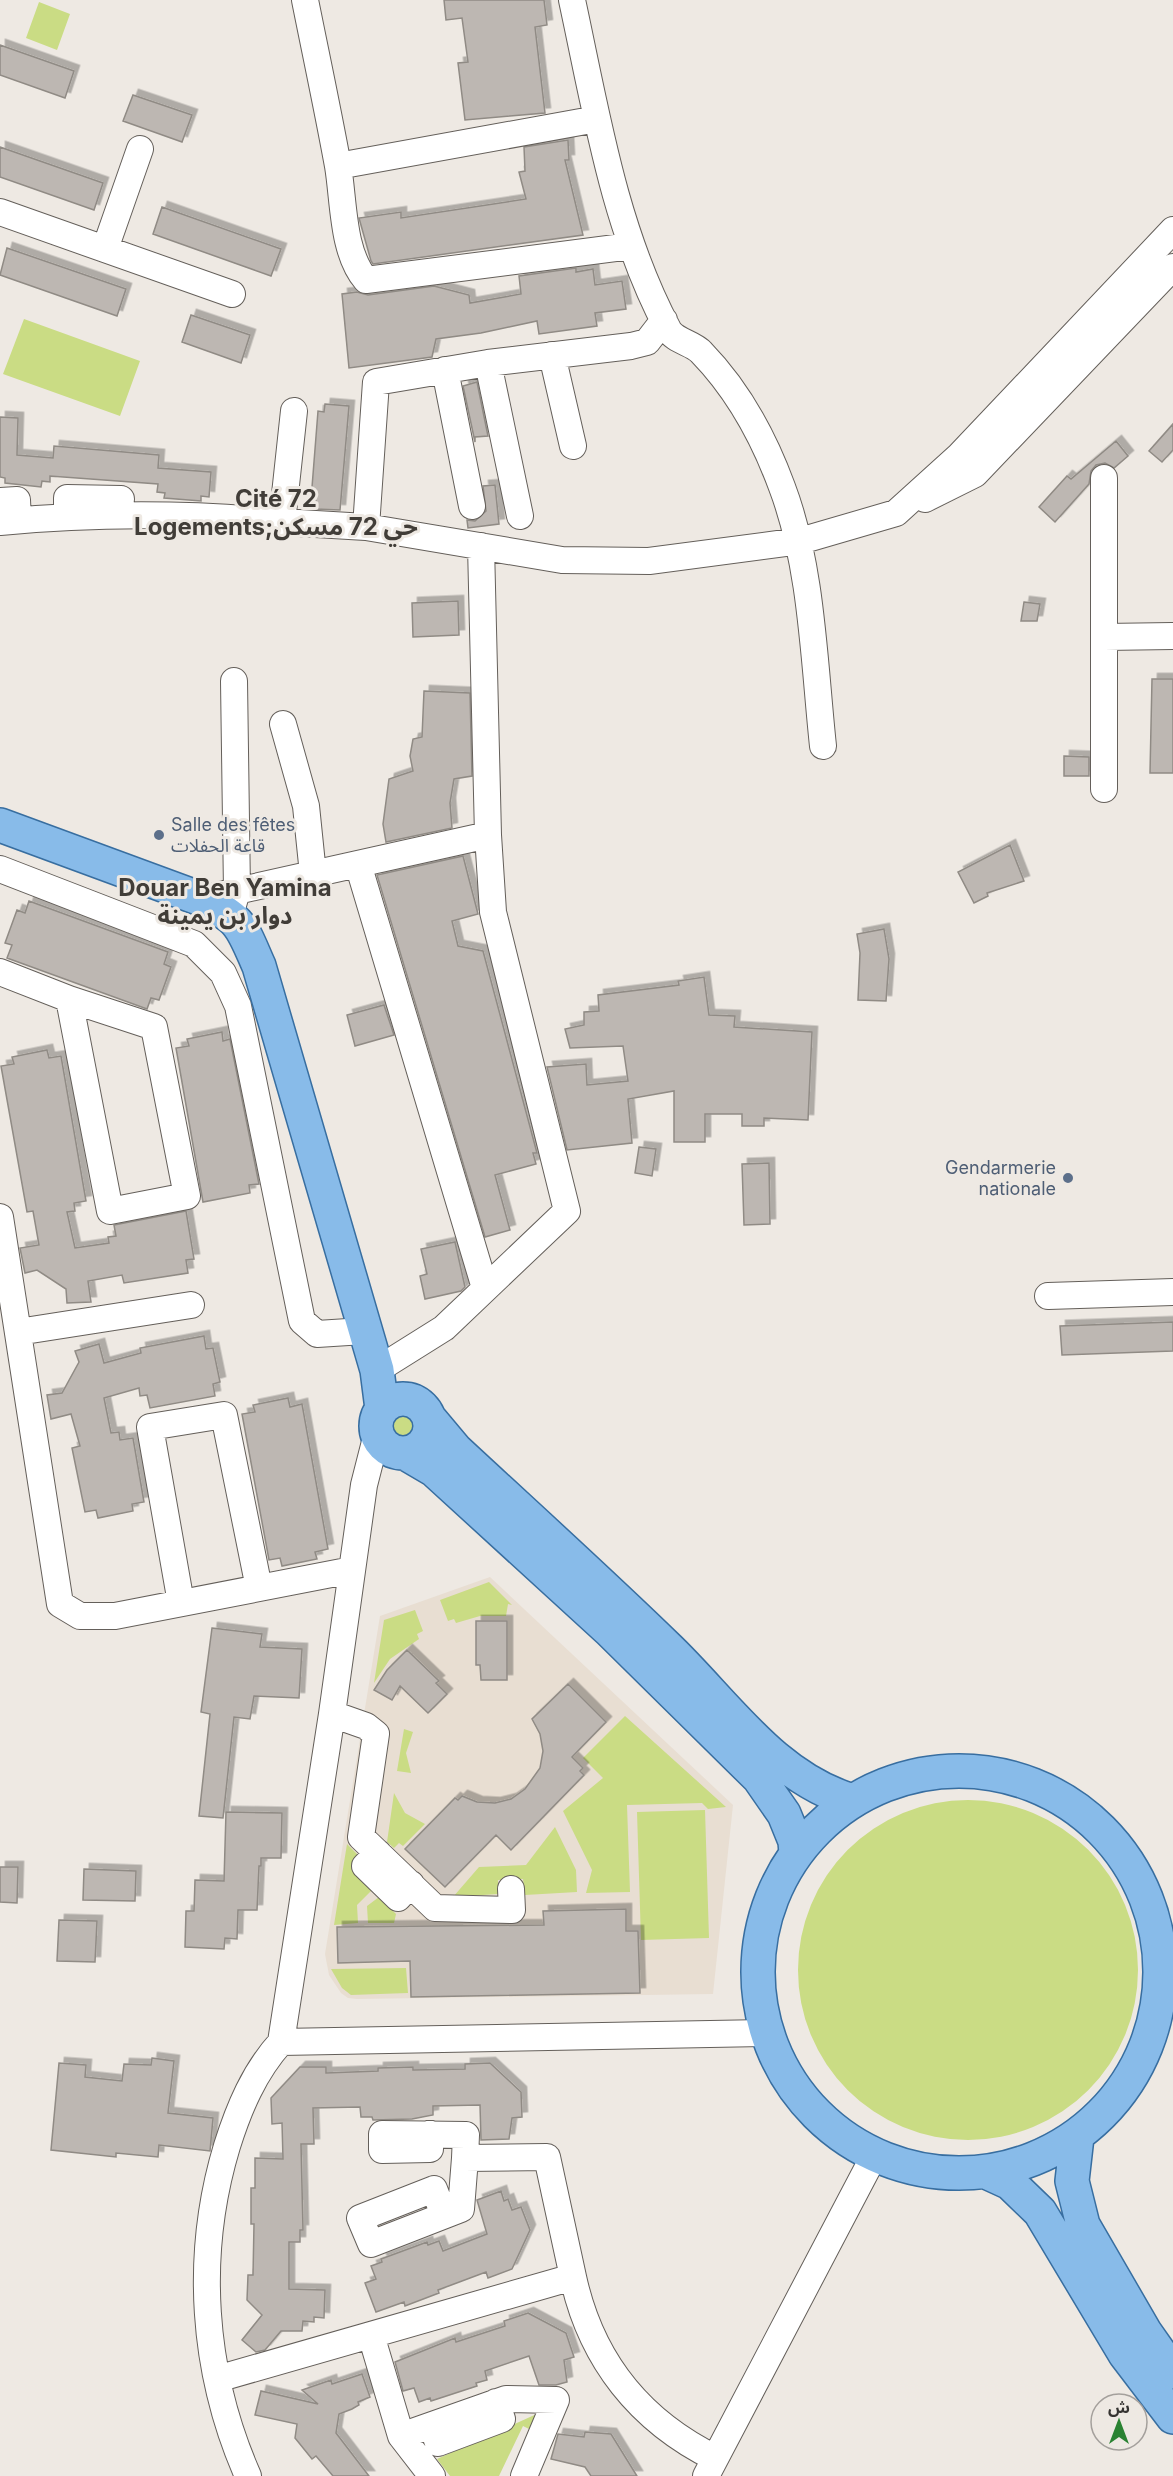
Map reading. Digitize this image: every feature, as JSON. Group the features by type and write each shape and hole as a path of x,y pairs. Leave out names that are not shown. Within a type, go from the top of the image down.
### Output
{"main road":[{"path":"0,825 201,899 234,902 242,928 259,966 364,1331 377,1370 399,1415 456,1450 680,1659 775,1757 811,1785 853,1801"},
{"path":"399,1415 388,1448 405,1453 434,1470 609,1630 759,1778 784,1814 795,1841 796,1854"},
{"path":"948,1771 982,1772 1025,1782 1046,1790 1075,1807 1100,1828 1134,1872 1163,1916 1160,1943 1166,1996 1131,2080 1077,2137 1034,2160 986,2172 929,2172 874,2156 838,2134 807,2105 783,2071 766,2033 757,1971 767,1909 796,1854 822,1824 853,1801 894,1782 948,1771"},
{"path":"1077,2137 1072,2181 1083,2225 1144,2332 1173,2372"},
{"path":"986,2172 1011,2183 1036,2206 1125,2354 1173,2417"}],"street":[{"path":"305,0 338,166 351,253 357,269 366,280 631,246"},
{"path":"572,0 597,119 631,246 670,333 699,350 736,392 782,487 800,541 823,746"},
{"path":"338,166 597,119"},
{"path":"105,249 140,149"},
{"path":"0,212 232,294"},
{"path":"967,465 1173,230"},
{"path":"0,501 17,500 9,521 66,516 201,514 366,527 562,560 649,561 800,541 896,513 967,465 1173,267"},
{"path":"366,527 376,382 488,363 647,342 664,320"},
{"path":"552,355 573,446"},
{"path":"488,363 520,516"},
{"path":"445,370 472,506"},
{"path":"282,522 294,411"},
{"path":"1104,478 1104,789"},
{"path":"377,1370 444,1328 567,1211 496,933 488,835 481,546"},
{"path":"1104,637 1173,636"},
{"path":"234,681 234,902 313,874 488,835"},
{"path":"283,724 306,806 313,874"},
{"path":"358,864 485,1288"},
{"path":"0,869 194,944 223,973 238,1006 302,1321 317,1334 364,1331"},
{"path":"0,972 69,999 154,1027 187,1196 110,1210 69,999"},
{"path":"0,1217 60,1604 80,1616 115,1616 352,1570"},
{"path":"1048,1296 1173,1292"},
{"path":"18,1332 191,1305"},
{"path":"181,1603 150,1427 224,1415 259,1588"},
{"path":"248,2476 233,2438 217,2379 210,2338 207,2287 214,2201 224,2159 240,2110 261,2064 280,2042 332,1714 364,1485 399,1415"},
{"path":"332,1714 366,1726 376,1734 361,1837 435,1908 512,1910 511,1889"},
{"path":"280,2042 766,2033"},
{"path":"430,2134 465,2135 461,2208 444,2215"},
{"path":"465,2158 547,2157 585,2324 607,2366 621,2385 654,2420 711,2467 874,2156"},
{"path":"217,2379 573,2277"},
{"path":"371,2335 401,2436 432,2476"},
{"path":"401,2436 432,2425 438,2443 502,2419 496,2402 506,2399 556,2400 524,2476"},
{"path":"513,2476 529,2439 537,2444"}],"shaded area":[{"path":"490,1577 733,1805 713,1994 357,1999 348,1998 341,1993 329,1975 325,1954 380,1616"}],"green space":[{"path":"39,2 70,14 57,50 26,38"},
{"path":"24,319 140,361 120,416 3,374"},
{"path":"401,1410 407,1411 415,1419 415,1431 407,1439 401,1440 395,1439 387,1431 386,1425 387,1419 395,1411"},
{"path":"489,1582 512,1605 508,1604 506,1616 480,1616 456,1623 454,1619 448,1621 440,1600"},
{"path":"415,1610 423,1631 417,1634 419,1639 390,1659 374,1683 384,1620"},
{"path":"625,1716 726,1807 708,1809 702,1803 627,1805 630,1892 586,1893 592,1870 563,1811 603,1778 583,1758"},
{"path":"404,1729 413,1732 406,1753 411,1773 397,1771"},
{"path":"394,1793 405,1813 425,1824 403,1846 399,1843 394,1848 387,1842"},
{"path":"968,1800 1001,1803 1033,1813 1062,1829 1088,1850 1109,1876 1125,1905 1135,1937 1138,1970 1135,2003 1125,2035 1109,2064 1088,2090 1062,2111 1033,2127 1001,2137 968,2140 935,2137 903,2127 874,2111 848,2090 827,2064 811,2035 801,2003 798,1970 801,1937 811,1905 827,1876 848,1850 874,1829 903,1813 935,1803"},
{"path":"705,1810 709,1938 641,1940 637,1812"},
{"path":"555,1827 576,1870 577,1892 525,1895 523,1879 498,1880 498,1894 453,1897 479,1867 526,1865"},
{"path":"347,1844 360,1857 352,1868 372,1890 357,1905 358,1923 334,1925"},
{"path":"379,1897 396,1914 394,1923 368,1923 367,1906"},
{"path":"406,1968 408,1993 351,1995 342,1988 331,1969"},
{"path":"541,2412 533,2431 523,2426 499,2476 450,2476 437,2459"}],"building":[{"path":"444,0 544,0 547,25 535,27 545,113 465,120 458,63 468,62 462,18 446,20"},
{"path":"0,45 74,71 65,98 0,75"},
{"path":"133,95 192,115 182,142 123,121"},
{"path":"568,140 569,160 565,160 583,235 373,264 371,261 359,218 401,212 401,218 526,199 519,172 525,171 524,147"},
{"path":"0,147 103,183 94,210 0,177"},
{"path":"162,207 281,249 271,276 153,234"},
{"path":"7,248 126,289 117,316 0,275"},
{"path":"576,268 576,272 593,269 595,285 622,281 626,309 595,313 597,326 539,334 537,321 481,333 436,339 432,357 349,368 342,294 357,292 368,295 434,286 469,295 470,303 521,294 519,276"},
{"path":"191,315 250,335 241,363 182,342"},
{"path":"477,382 488,436 475,437 475,442 463,386"},
{"path":"325,404 349,406 340,510 315,509 316,501 311,500 318,411 324,412"},
{"path":"0,417 18,418 17,455 53,458 54,446 159,455 158,468 211,472 209,497 201,496 201,501 164,498 165,493 157,492 158,484 50,476 50,482 42,481 41,487 5,483 5,478 0,477"},
{"path":"1173,424 1173,450 1162,462 1149,451"},
{"path":"1116,441 1128,456 1114,468 1105,463 1096,465 1091,471 1089,484 1055,522 1039,507 1067,476 1071,479"},
{"path":"495,485 499,524 468,528 467,520 475,521 486,511 483,486"},
{"path":"458,601 459,635 413,637 412,603"},
{"path":"1024,602 1040,604 1037,621 1021,621"},
{"path":"1152,679 1173,679 1173,773 1150,773"},
{"path":"424,691 470,693 472,776 454,779 450,803 452,828 386,842 383,824 389,779 413,771 410,756 413,739 422,737"},
{"path":"1064,756 1089,757 1089,776 1064,776"},
{"path":"1010,845 1024,881 987,893 988,896 974,903 958,872"},
{"path":"463,856 478,914 452,921 458,946 483,951 537,1153 533,1153 536,1164 495,1175 510,1230 485,1237 377,875"},
{"path":"29,901 168,952 164,964 171,967 159,1000 151,998 147,1009 7,958 12,945 5,943 17,910 25,913"},
{"path":"884,929 889,959 886,1001 858,1000 860,953 857,934"},
{"path":"704,977 709,1015 735,1016 734,1027 812,1032 808,1120 764,1118 764,1126 742,1126 742,1114 705,1114 705,1142 674,1142 674,1091 628,1099 632,1143 567,1150 547,1067 586,1064 587,1085 628,1081 623,1046 570,1048 565,1029 584,1025 584,1012 599,1011 598,995 679,985 678,981"},
{"path":"384,1005 394,1035 355,1046 347,1015"},
{"path":"222,1032 223,1041 230,1039 259,1184 249,1185 250,1193 203,1202 176,1048 189,1046 187,1039"},
{"path":"47,1050 49,1058 61,1056 86,1201 74,1203 75,1211 67,1212 75,1248 109,1243 108,1237 116,1236 114,1225 186,1211 194,1259 186,1260 188,1273 124,1283 122,1275 88,1281 91,1302 67,1303 66,1289 37,1270 25,1273 20,1248 39,1245 33,1211 27,1212 1,1066 14,1064 12,1057"},
{"path":"639,1147 656,1149 652,1176 635,1173"},
{"path":"769,1163 770,1224 744,1225 742,1164"},
{"path":"455,1242 465,1287 461,1291 425,1299 420,1276 427,1274 421,1249"},
{"path":"1173,1322 1173,1351 1062,1355 1060,1326"},
{"path":"204,1336 206,1349 213,1348 220,1382 213,1384 215,1396 150,1408 147,1395 140,1396 139,1388 104,1398 111,1433 119,1432 120,1440 133,1438 144,1502 132,1504 133,1511 98,1518 96,1510 85,1512 72,1448 80,1446 71,1414 51,1419 47,1395 62,1393 79,1362 75,1351 99,1344 104,1363 141,1353 140,1348"},
{"path":"288,1398 290,1407 302,1404 328,1549 315,1552 317,1559 282,1566 280,1558 269,1560 242,1414 255,1412 253,1405"},
{"path":"476,1621 507,1621 507,1680 481,1680 480,1665 476,1665"},
{"path":"212,1628 262,1634 260,1647 302,1649 299,1698 254,1696 250,1719 234,1717 223,1818 199,1816 210,1714 201,1712"},
{"path":"407,1650 439,1681 436,1683 447,1694 428,1713 400,1686 392,1700 374,1690 387,1670"},
{"path":"568,1684 606,1722 572,1757 583,1768 580,1771 584,1775 511,1850 496,1835 445,1887 405,1849 455,1798 458,1800 462,1796 477,1802 495,1803 511,1799 525,1789 540,1768 543,1751 540,1734 532,1719"},
{"path":"226,1812 282,1813 281,1858 261,1858 257,1910 238,1910 237,1939 225,1938 224,1949 185,1947 186,1911 194,1911 195,1880 224,1881"},
{"path":"0,1867 18,1867 17,1903 0,1902"},
{"path":"84,1869 136,1871 135,1901 83,1900"},
{"path":"626,1909 626,1931 638,1931 640,1993 411,1997 410,1961 338,1963 337,1927 544,1925 543,1911"},
{"path":"59,1920 97,1921 95,1962 57,1961"},
{"path":"152,2058 174,2061 168,2113 213,2118 210,2151 159,2145 158,2157 116,2153 116,2157 51,2150 59,2063 86,2065 85,2077 122,2081 124,2064 151,2065"},
{"path":"490,2063 521,2092 522,2117 512,2118 509,2139 481,2140 480,2105 433,2106 433,2115 412,2119 373,2120 372,2117 361,2117 360,2107 313,2108 314,2144 301,2144 303,2230 300,2230 300,2242 289,2242 289,2289 325,2290 324,2318 314,2317 314,2322 303,2321 302,2331 281,2331 265,2350 256,2352 242,2340 262,2315 247,2300 248,2275 253,2275 254,2224 251,2224 251,2188 255,2188 255,2158 283,2159 282,2123 272,2124 271,2098 300,2067 326,2067 326,2073 378,2071 378,2068 465,2069 465,2064"},
{"path":"501,2191 504,2201 508,2199 512,2210 521,2207 530,2230 512,2269 488,2278 486,2272 438,2290 439,2293 405,2306 404,2302 376,2312 365,2283 376,2279 371,2266 382,2262 381,2259 427,2242 428,2245 439,2241 443,2251 487,2234 477,2200"},
{"path":"528,2313 566,2333 574,2357 564,2360 567,2382 556,2385 539,2385 529,2356 485,2371 487,2380 476,2383 477,2386 431,2401 430,2398 419,2402 414,2388 403,2391 395,2362 455,2338 456,2342 505,2326 504,2321"},
{"path":"362,2374 370,2397 358,2402 359,2405 352,2409 339,2414 336,2433 369,2476 333,2476 316,2456 312,2459 295,2438 297,2424 255,2415 261,2391 318,2404 302,2390 331,2380 332,2384"},
{"path":"585,2432 611,2434 637,2476 591,2476 585,2467 551,2459 558,2434 584,2437"}],"place":[{"name":"Salle des fêtes قاعة الحفلات","path":"159,835"},
{"name":"Gendarmerie nationale","path":"1068,1178"}],"district":[{"name":"Cité 72 Logements;حي 72 مسكن","path":"276,513"},
{"name":"Douar Ben Yamina دوار بن يمينة","path":"225,902"}]}
